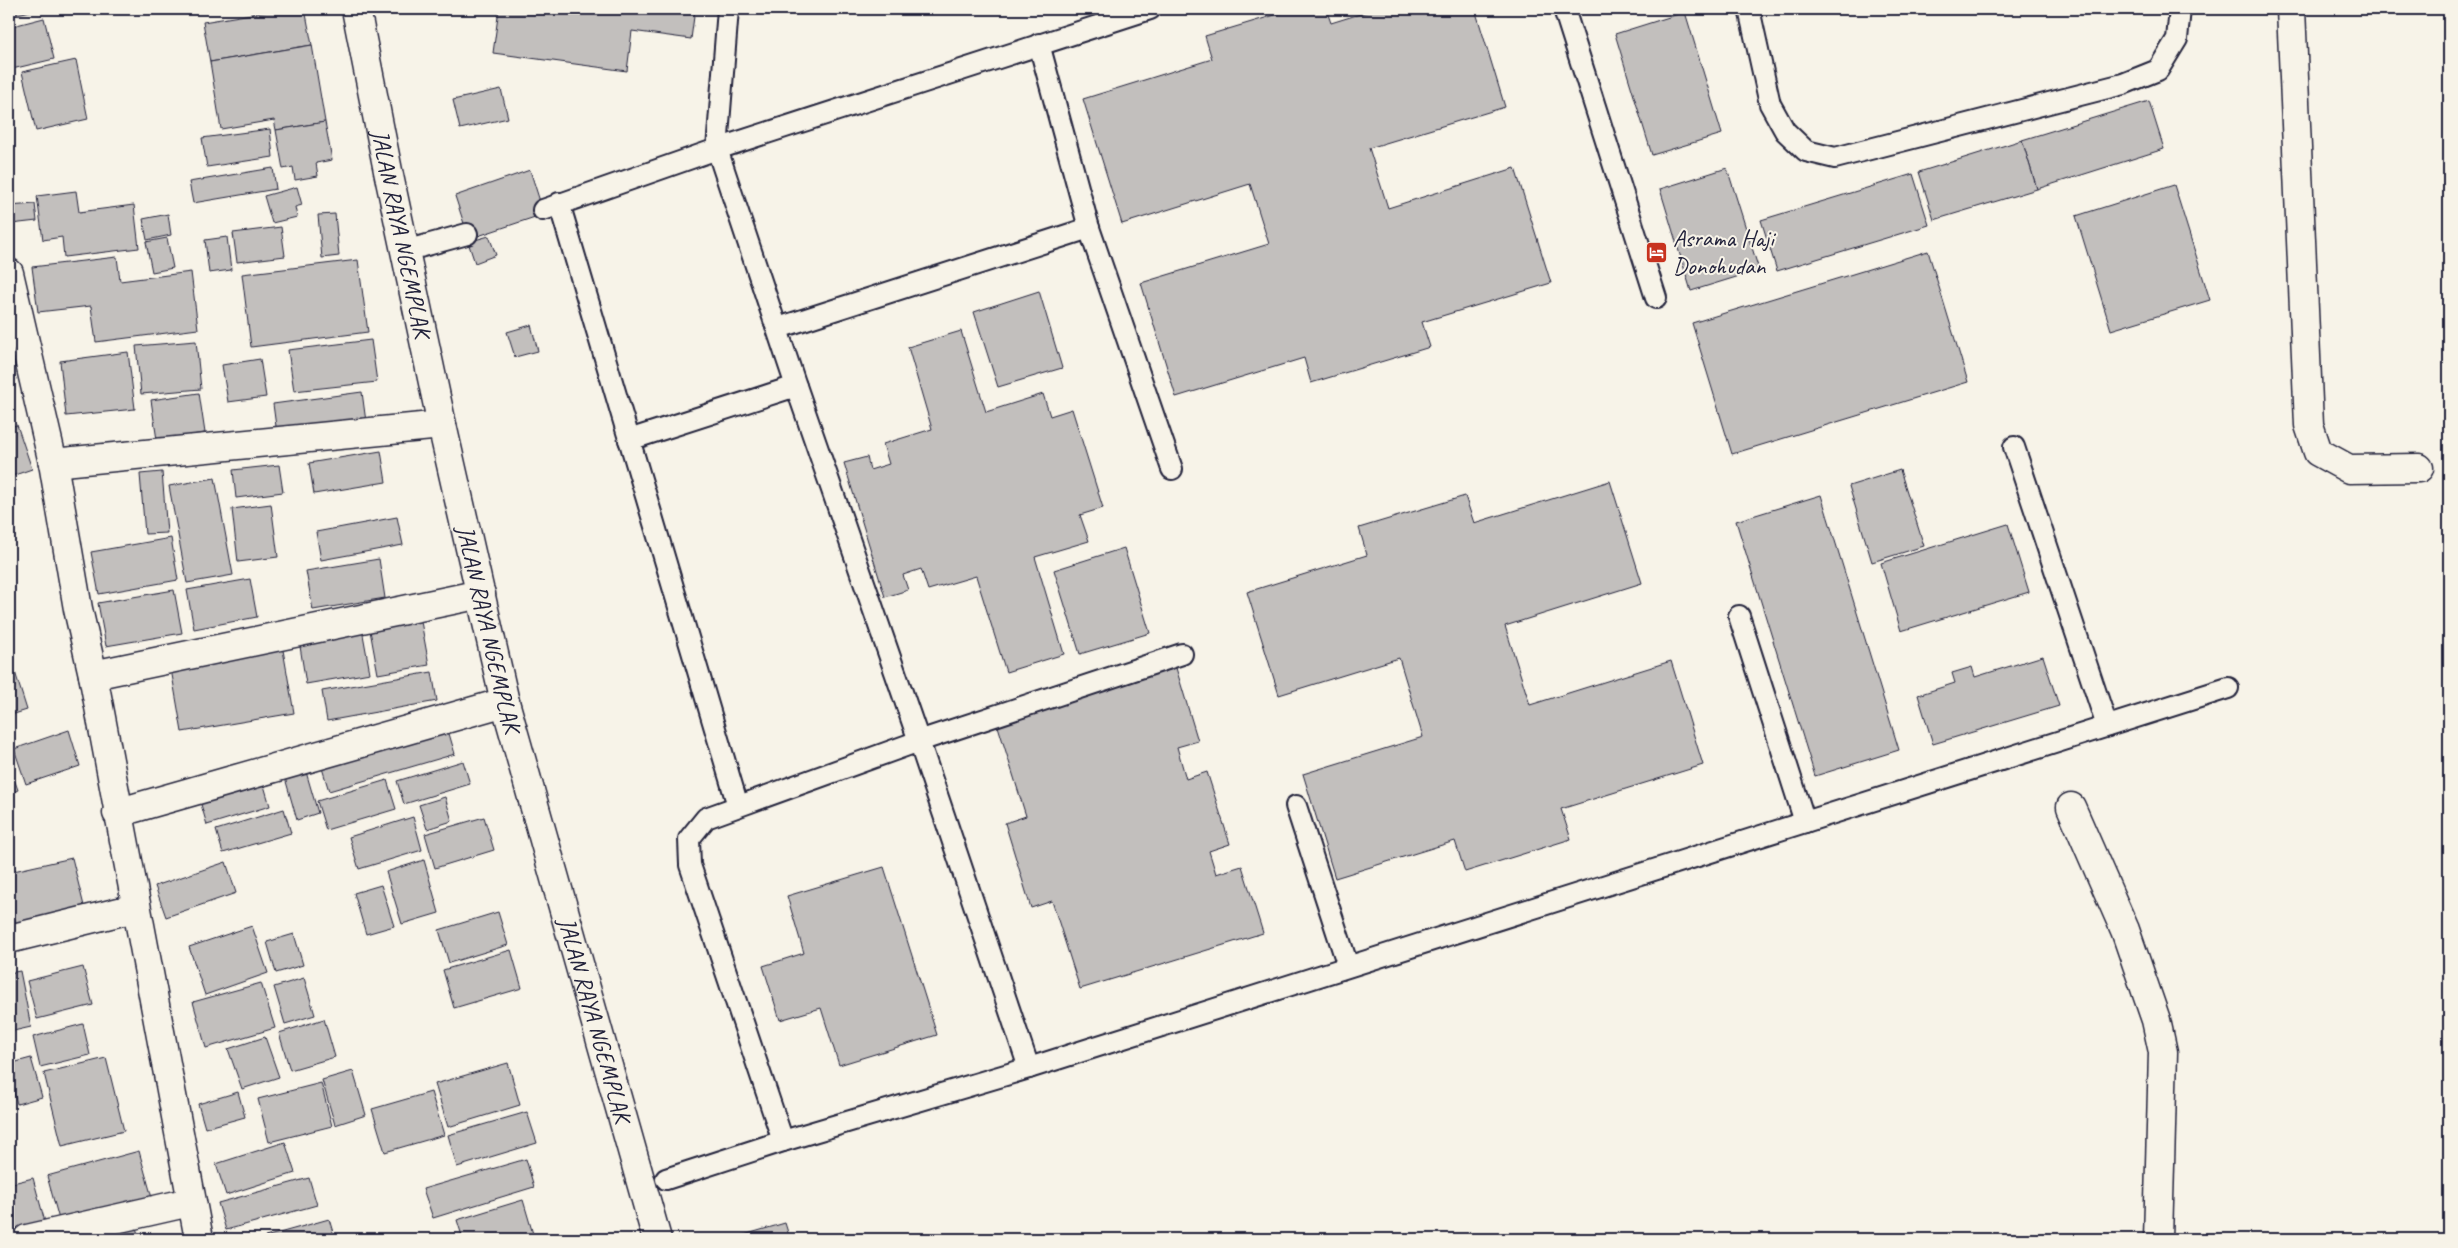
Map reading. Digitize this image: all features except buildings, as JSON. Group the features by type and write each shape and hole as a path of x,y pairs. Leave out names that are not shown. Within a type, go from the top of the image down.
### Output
{"street":[{"name":"JALAN RAYA NGEMPLAK","path":"356,9 442,425 506,702 657,1239"},
{"path":"2290,9 2308,425 2318,452 2349,469 2419,468"},
{"path":"9,273 53,463 78,609 93,675 198,1239"},
{"path":"53,463 442,425"},
{"path":"93,675 481,594"},
{"path":"117,812 506,702"},
{"path":"2071,807 2126,930 2156,1020 2163,1052 2158,1239"},
{"path":"9,939 136,908"},
{"path":"28,1239 190,1202"}],"lane":[{"path":"728,9 717,149 1029,1068"},
{"path":"738,806 630,440 551,207 717,149 1150,9"},
{"path":"1564,9 1656,298"},
{"path":"1748,9 1770,104 1785,131 1806,151 1835,158 2123,84 2158,70 2178,39 2180,9"},
{"path":"1039,44 1089,228 1172,469"},
{"path":"778,328 1089,228"},
{"path":"405,251 467,234"},
{"path":"630,440 796,386"},
{"path":"2014,446 2107,726"},
{"path":"1739,616 1804,822"},
{"path":"783,1141 690,865 689,839 706,818 919,741 1182,654"},
{"path":"666,1179 783,1141 1029,1068 2228,688"},
{"path":"1296,806 1348,966"}],"place":[{"name":"Asrama Haji Donohudan","path":"1657,252"}]}
